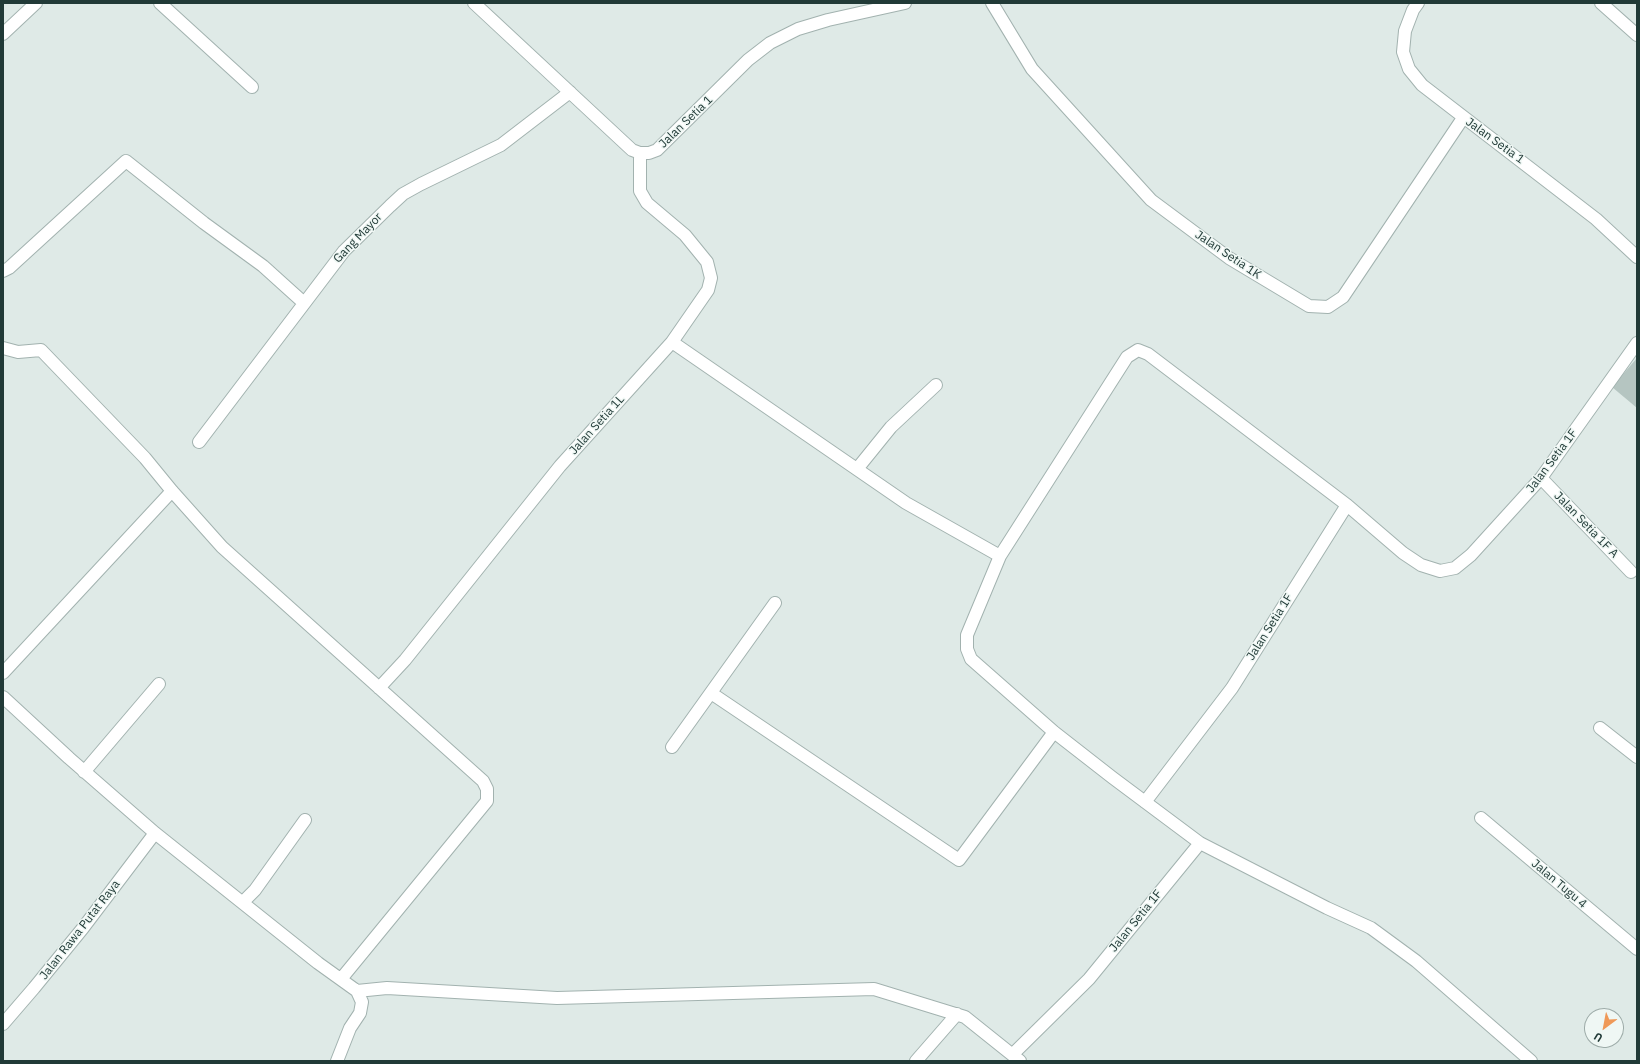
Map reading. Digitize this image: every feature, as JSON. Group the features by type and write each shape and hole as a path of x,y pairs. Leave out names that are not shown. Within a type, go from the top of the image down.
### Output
{"street":[{"path":"3,34 36,3"},
{"path":"160,3 252,87"},
{"path":"474,3 632,150 640,153"},
{"name":"Jalan Setia 1","path":"640,153 649,153 657,150 748,60 770,43 798,29 828,20 905,3"},
{"name":"Jalan Setia 1K","path":"992,3 1032,69 1152,200 1230,258 1309,306 1328,307 1343,297 1463,118"},
{"name":"Jalan Setia 1","path":"1418,3 1413,10 1405,31 1403,52 1409,69 1422,85 1596,219 1637,257"},
{"path":"1601,3 1637,35"},
{"name":"Gang Mayor","path":"199,442 344,251 403,194 420,184 500,145 570,92"},
{"name":"Jalan Setia 1L","path":"379,688 405,660 560,466 672,342 708,290 711,278 707,262 690,240 647,203 640,191 640,153"},
{"path":"3,272 10,268 126,161 204,223 263,266 304,303"},
{"path":"672,342 906,503 1000,556"},
{"name":"Jalan Setia 1F","path":"1145,802 1232,688 1347,505 1403,553 1421,565 1440,571 1456,568 1471,555 1541,478 1637,343"},
{"path":"3,348 18,352 41,350 145,458 222,547 483,781 487,789 487,801 340,979"},
{"path":"1347,505 1148,354 1138,350 1127,357 1000,556 967,635 967,649 972,659 1054,732 1200,843 1327,908 1371,928 1416,960 1531,1061"},
{"path":"857,469 891,427 936,385"},
{"name":"Jalan Setia 1F A","path":"1541,478 1631,572"},
{"path":"3,673 172,491"},
{"path":"672,747 775,603"},
{"path":"84,772 159,684"},
{"path":"711,693 959,860 1054,732"},
{"path":"3,697 84,772 155,834 356,991 362,1002 360,1013 350,1028 337,1061"},
{"path":"1600,728 1637,757"},
{"name":"Jalan Tugu 4","path":"1481,818 1637,949"},
{"path":"243,902 255,890 305,820"},
{"name":"Jalan Rawa Putat Raya","path":"3,1024 78,934 155,834"},
{"name":"Jalan Setia 1F","path":"1017,1058 1089,979 1200,843"},
{"path":"356,991 387,988 557,998 874,989 965,1017 1017,1058"},
{"path":"916,1061 957,1014"}],"building":[{"path":"1637,358 1637,408 1612,387"}]}
